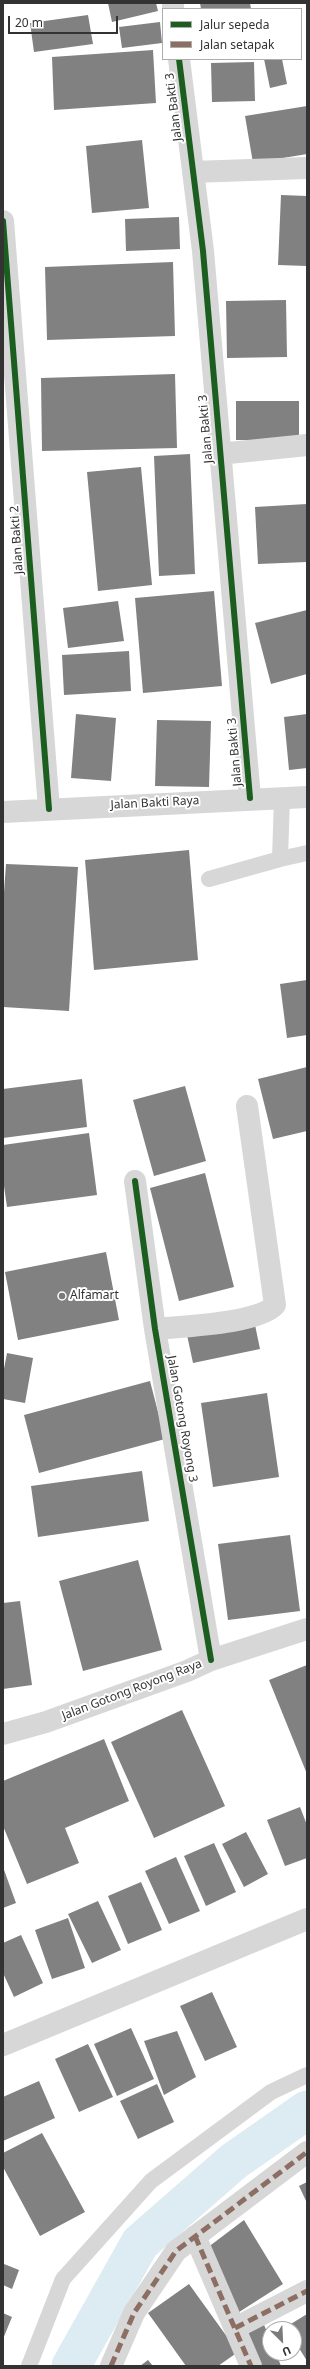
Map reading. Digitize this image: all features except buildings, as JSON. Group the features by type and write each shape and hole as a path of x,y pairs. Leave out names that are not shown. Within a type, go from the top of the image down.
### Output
{"street":[{"name":"Jalan Bakti 3","path":"180,60 203,251 219,454 250,798"},
{"path":"193,172 307,168"},
{"name":"Jalan Bakti 2","path":"3,221 49,809"},
{"path":"219,454 307,445"},
{"name":"Jalan Bakti Raya","path":"3,812 307,796"},
{"path":"156,1329 254,1318 270,1311 275,1305 247,1106"},
{"name":"Jalan Gotong Royong 3","path":"135,1181 156,1329 211,1660"},
{"name":"Jalan Gotong Royong Raya","path":"3,1734 69,1714 187,1671 211,1660 307,1629"},
{"path":"3,2045 307,1919"},
{"path":"111,2366 134,2313 176,2250 307,2152"},
{"path":"196,2236 251,2366"},
{"path":"235,2328 307,2291"}],"lane":[{"path":"280,859 282,797"},
{"path":"209,880 280,859 307,853"},
{"path":"29,2366 63,2279 151,2181 271,2092 307,2075"}],"waterway":[{"path":"71,2366 140,2243 234,2161 307,2110"}],"marked path":[{"path":"111,2366 134,2313 176,2251 307,2152"},
{"path":"195,2236 251,2366"},
{"path":"235,2328 307,2291"}],"cycle path":[{"path":"179,60 203,251 250,798"},
{"path":"3,221 49,809"},
{"path":"135,1181 155,1329 211,1660"}],"place":[{"name":"Alfamart","path":"62,1296"}]}
